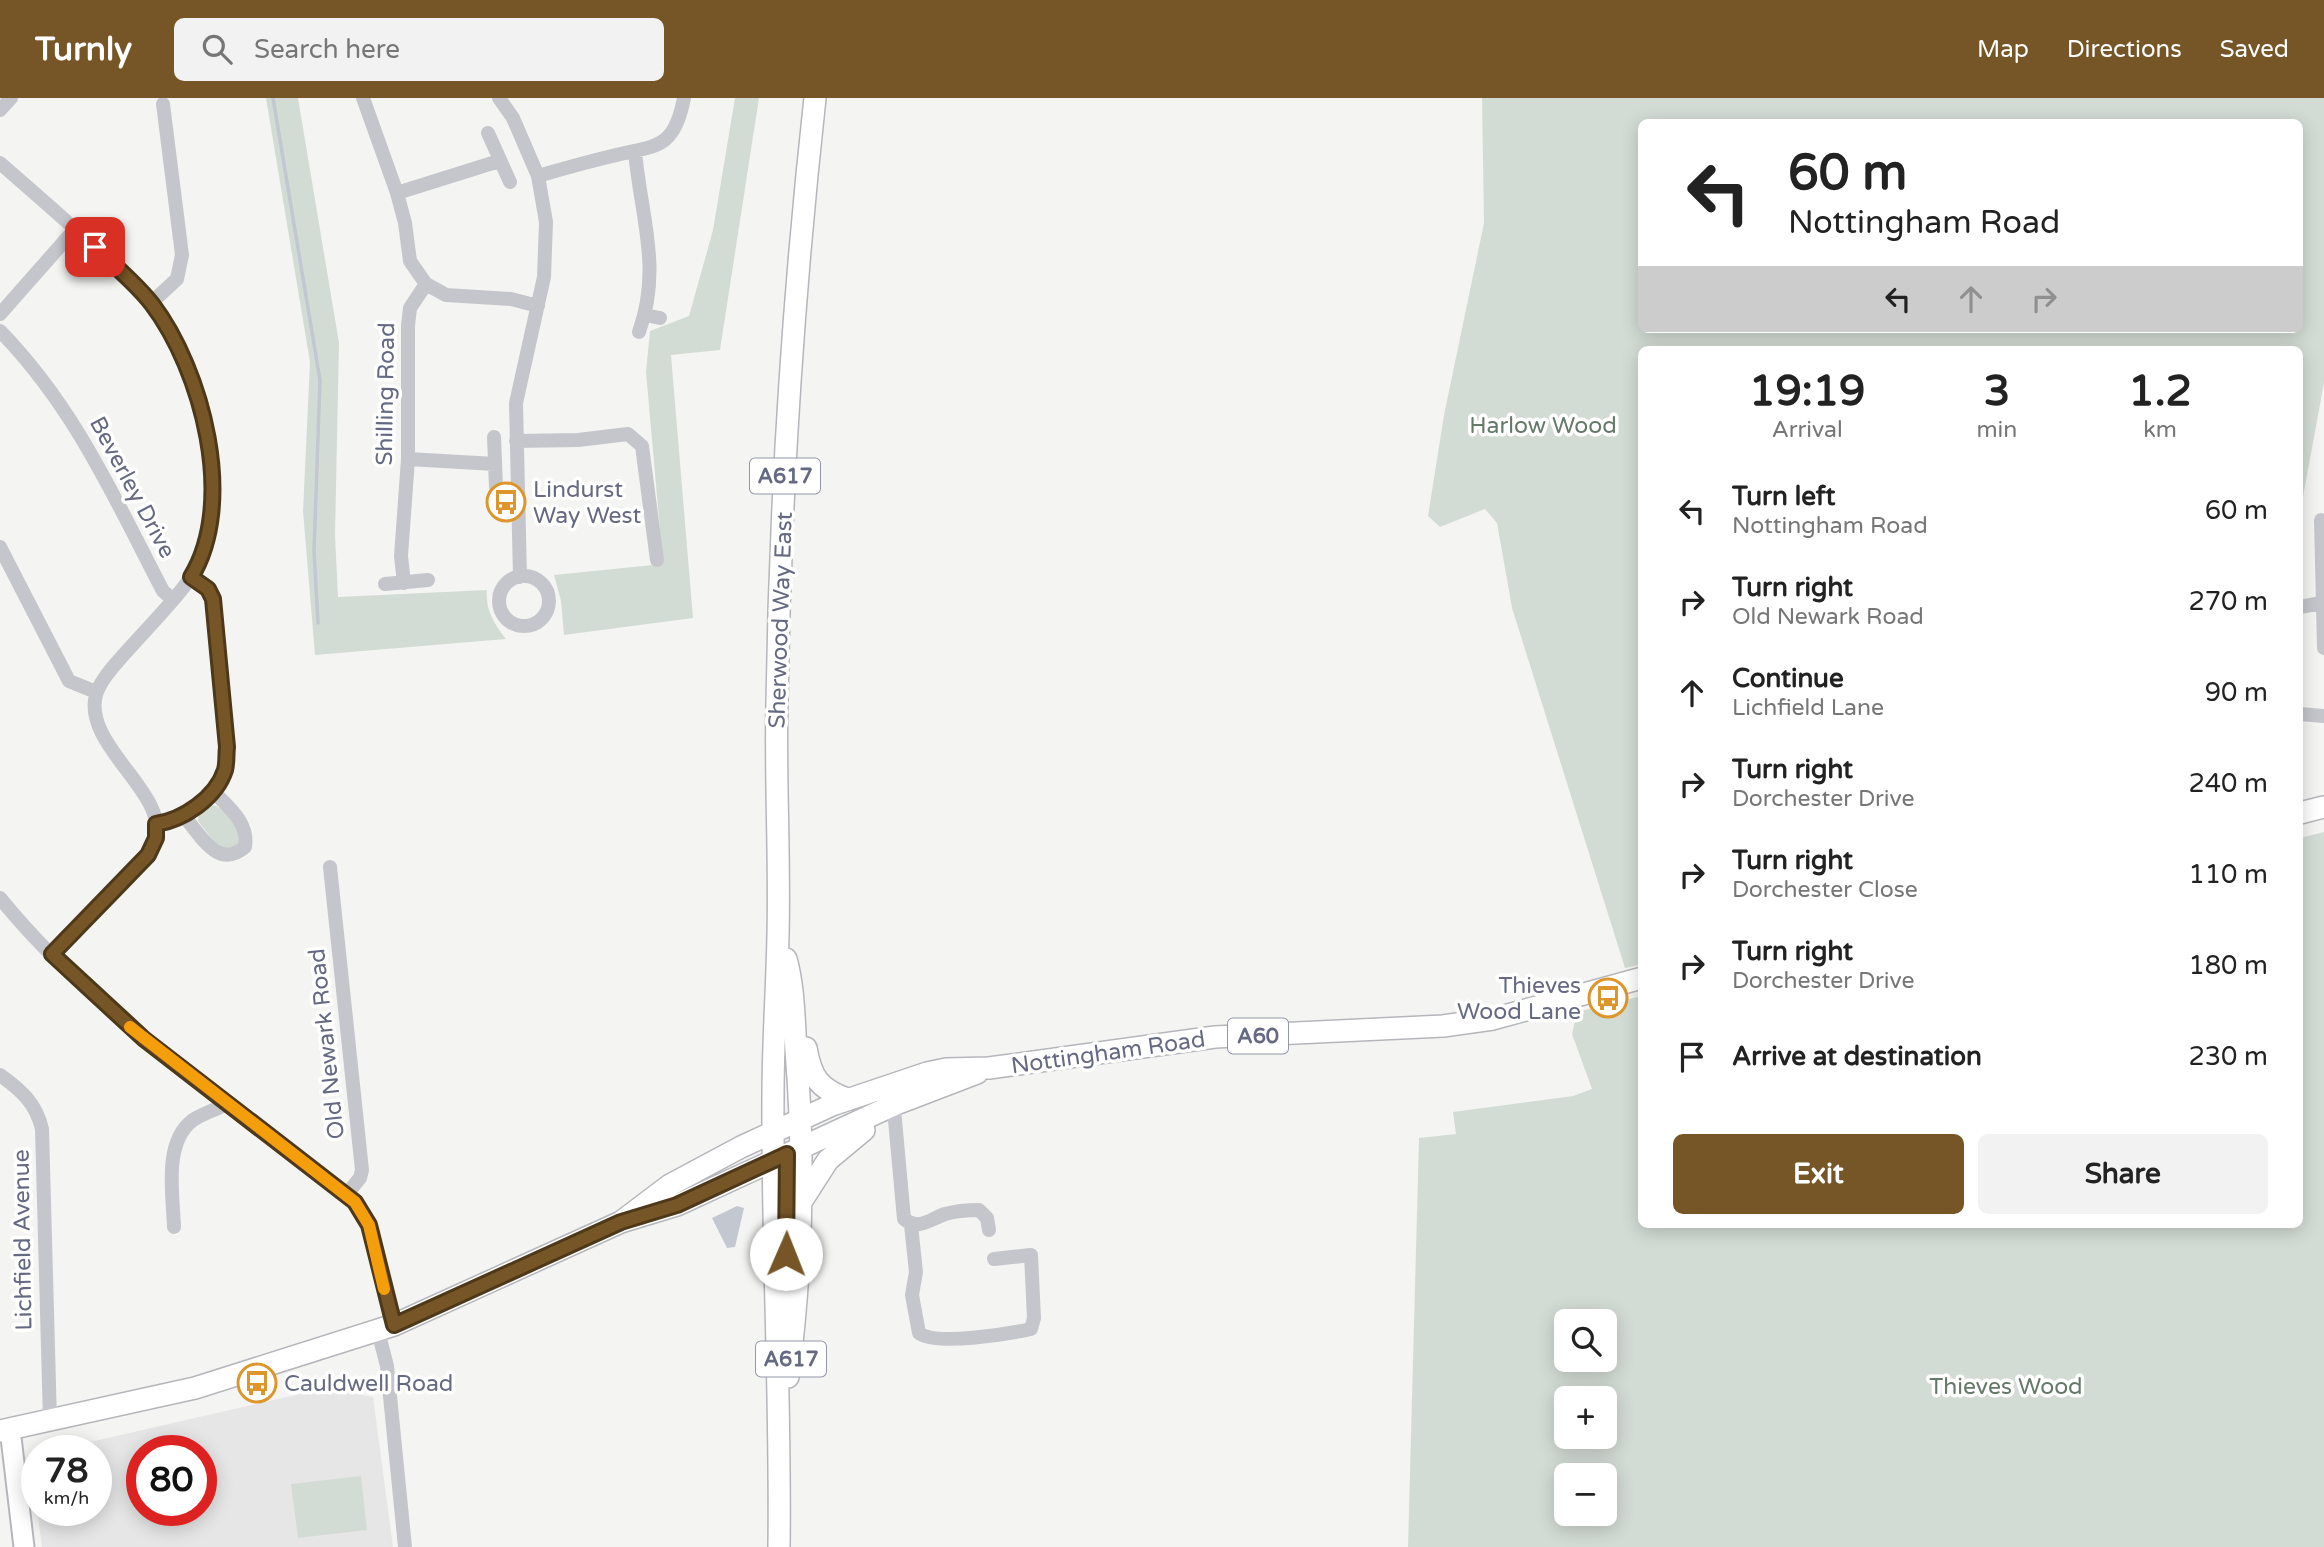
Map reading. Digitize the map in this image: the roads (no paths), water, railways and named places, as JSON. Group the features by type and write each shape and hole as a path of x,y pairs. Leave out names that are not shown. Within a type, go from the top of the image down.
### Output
{"highway":[{"name":"Sherwood Way East","path":"787,1141 778,934 777,700 783,505 798,250 815,98"},
{"path":"2303,812 2324,807"},
{"name":"Sherwood Way East","path":"778,934 788,967 792,1007"},
{"name":"Nottingham Road","path":"5,1430 195,1388 386,1328 621,1222 677,1205 787,1141 847,1099 887,1084 946,1069 989,1069 1215,1037 1456,1025 1493,1019 1638,979"},
{"path":"792,1007 803,1034 810,1072 817,1083 829,1093 847,1099"},
{"path":"787,1141 786,1034 792,1007"},
{"name":"Nottingham Road","path":"621,1222 670,1185 989,1069"},
{"path":"801,1202 835,1152 896,1104"},
{"name":"A617","path":"781,1433 799,1284 801,1202 787,1141"},
{"name":"A617","path":"779,1547 781,1433 775,1313 787,1141"}],"main road":[{"path":"5,1430 24,1547"},
{"path":"0,1464 11,1547"}],"street":[{"path":"0,110 10,98"},
{"path":"363,98 397,193 405,223 410,261 426,284 446,295 490,297 538,306"},
{"path":"499,98 513,118 538,176 546,222 547,250 538,306 517,384 520,576"},
{"path":"538,176 635,152 662,142 674,130 684,98"},
{"path":"151,303 177,279 182,255 161,114"},
{"path":"488,133 510,182"},
{"path":"635,152 650,239 652,316 639,332"},
{"path":"397,193 499,161"},
{"path":"0,163 76,228 151,303 174,341 208,435 213,492 210,528 202,559 191,577 111,670 96,692 94,704 98,727 154,813 156,838 148,855 52,954"},
{"path":"0,314 76,228"},
{"name":"Shilling Road","path":"404,583 401,556 408,459 408,326 410,308 426,284"},
{"name":"Beverley Drive","path":"0,331 57,396 109,481 163,591 172,598"},
{"path":"516,441 578,440 628,434 642,446 657,560"},
{"path":"494,437 496,486"},
{"path":"408,459 495,464"},
{"path":"2321,520 2324,648"},
{"path":"0,547 69,681 96,692"},
{"path":"156,824 184,816 213,791 225,771 227,747 213,599 208,589 191,577"},
{"path":"385,584 428,580"},
{"path":"2303,606 2321,603"},
{"path":"2303,714 2324,716"},
{"path":"184,816 214,852 226,856 236,854 245,846 247,836 243,824 213,791"},
{"name":"Old Newark Road","path":"330,867 362,1170 360,1178 346,1195"},
{"path":"0,898 52,954 144,1039 360,1208 369,1225 386,1328 387,1366 405,1547"},
{"name":"Lichfield Avenue","path":"0,1075 28,1098 39,1115 42,1129 50,1421"},
{"path":"887,1084 896,1104 904,1219 911,1225 921,1225 946,1213 979,1210 987,1218 989,1230"},
{"path":"174,1227 172,1167 178,1137 192,1121 228,1104"},
{"path":"911,1225 916,1272 912,1295 919,1333 923,1336 939,1339 1031,1329 1034,1318 1031,1255 994,1259"}],"waterway":[{"path":"273,98 320,380 314,551 318,623"}],"place":[{"name":"Lindurst Way West","path":"506,502"},
{"name":"Thieves Wood Lane","path":"1608,998"},
{"name":"Cauldwell Road","path":"257,1383"}],"park label":[{"name":"Harlow Wood","path":"1543,425"},
{"name":"Thieves Wood","path":"2006,1386"}]}
